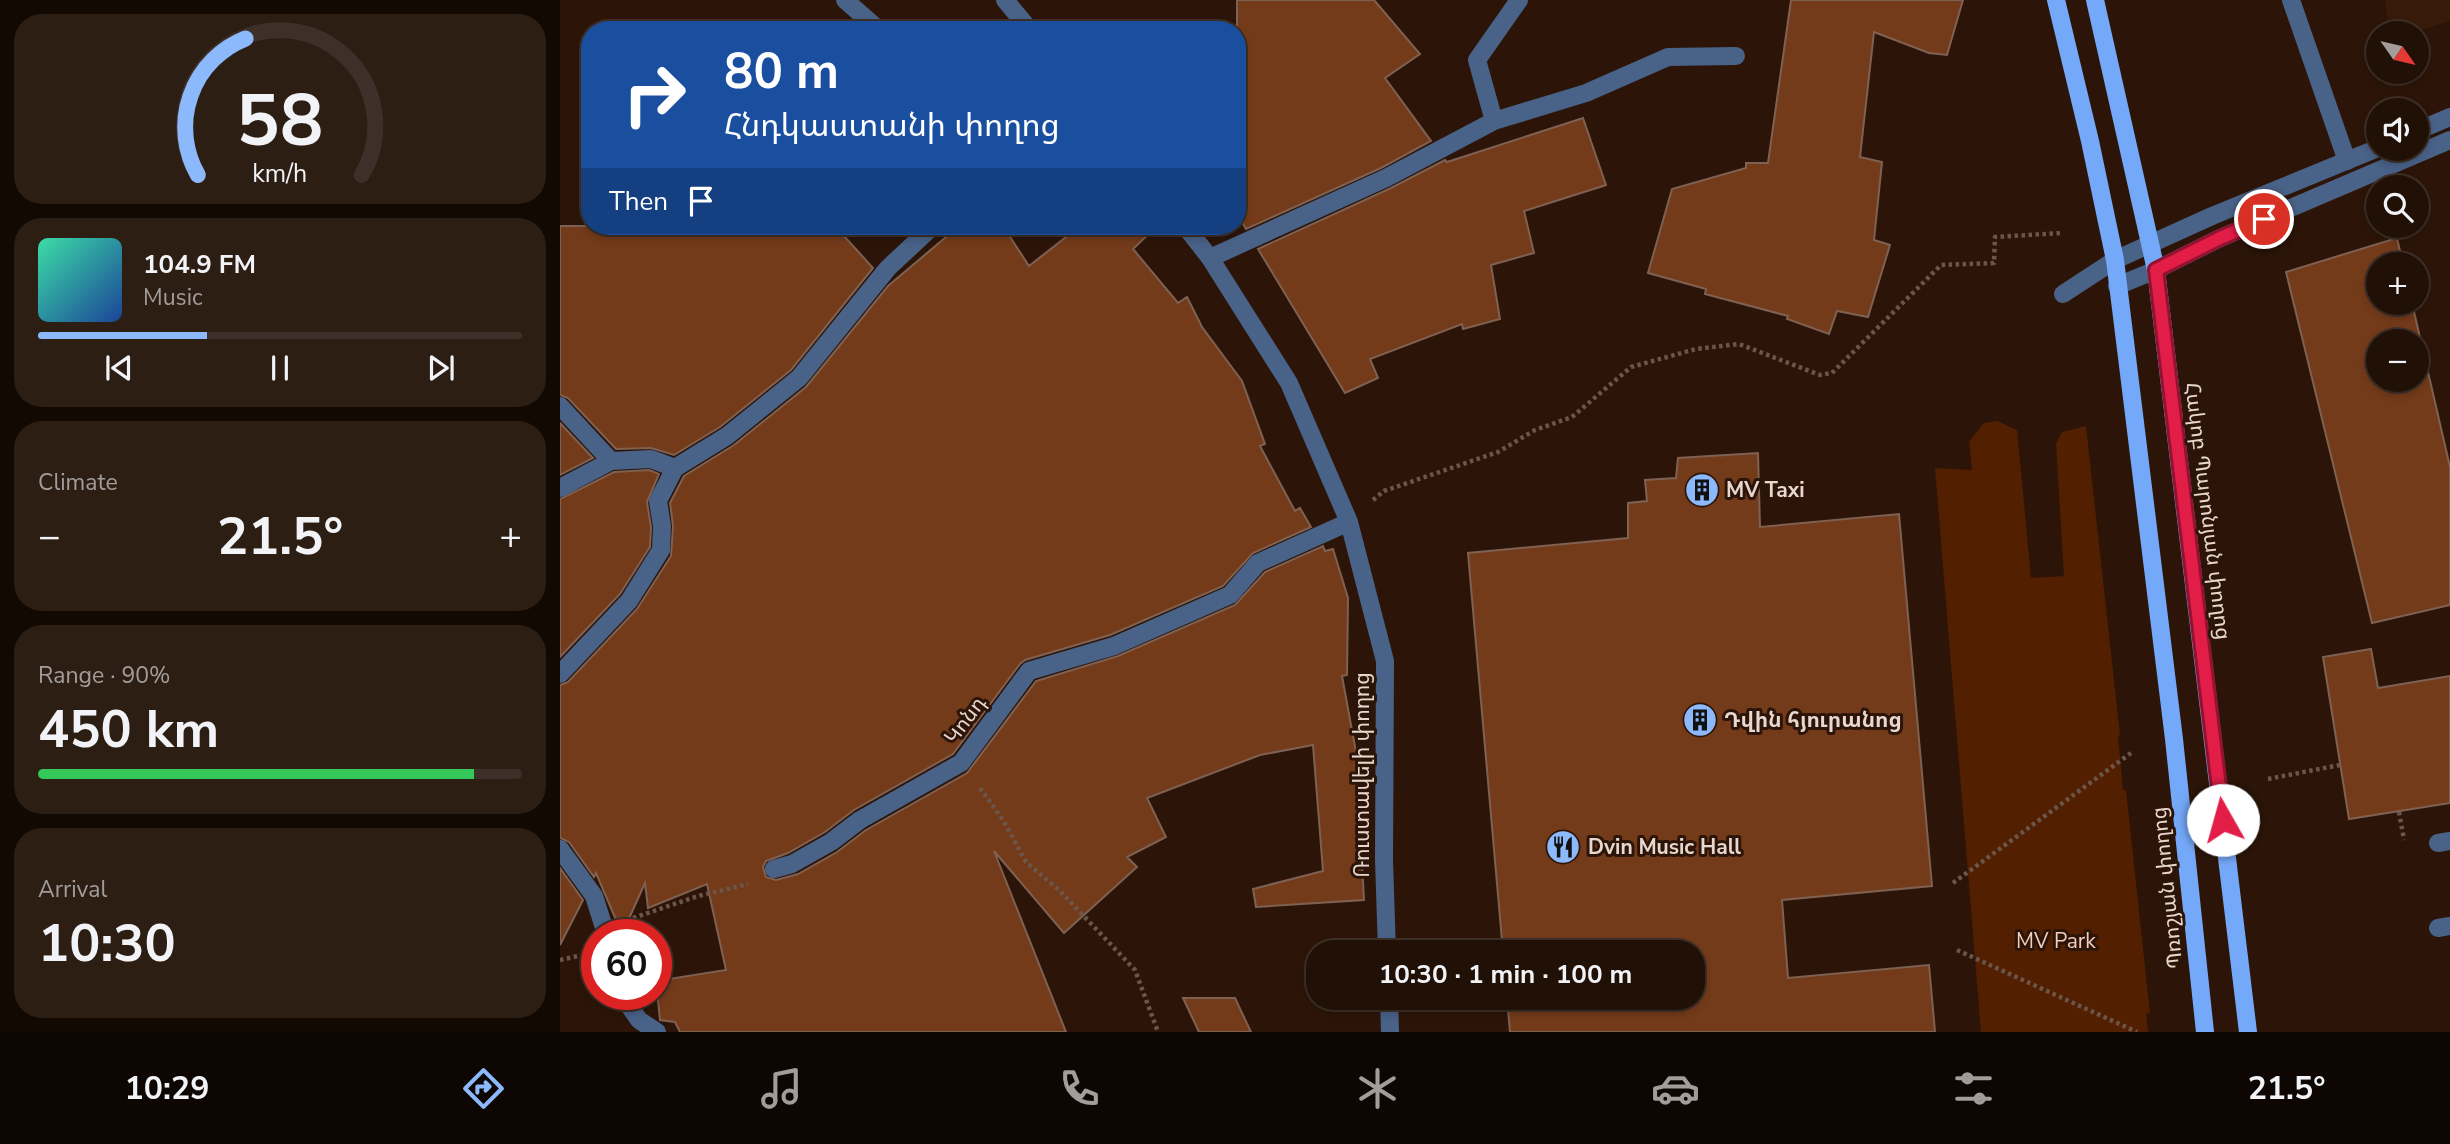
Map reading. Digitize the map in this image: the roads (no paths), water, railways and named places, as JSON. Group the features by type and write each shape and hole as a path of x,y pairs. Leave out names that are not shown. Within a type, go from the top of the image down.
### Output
{"main road":[{"path":"2056,0 2115,260 2117,286"},
{"name":"Հակոբ Պարոնյան փողոց","path":"2095,0 2156,270 2248,1032"},
{"name":"Պռոշյան փողոց","path":"2117,286 2174,740 2205,1032"}],"street":[{"path":"845,0 869,21"},
{"path":"1005,0 1022,21"},
{"path":"1494,121 1477,60 1519,0"},
{"path":"2291,0 2347,162"},
{"path":"1210,258 1386,178 1494,121 1586,93 1668,57 1736,56"},
{"path":"2429,126 2450,117"},
{"path":"2117,286 2218,239 2450,140"},
{"path":"2063,294 2115,260 2212,216 2366,153"},
{"path":"560,674 629,601 661,550 662,526 658,501 675,468 727,436 799,377 888,268 922,235"},
{"name":"Ռուստավելի փողոց","path":"1192,235 1210,258 1289,383 1349,522 1385,661 1384,860 1387,940"},
{"path":"560,405 611,461"},
{"path":"560,488 611,461 651,459 675,468"},
{"name":"Կոնդ","path":"774,869 792,864 831,842 860,820 961,763 1029,671 1114,646 1230,595 1258,563 1349,522"},
{"path":"560,849 594,896 601,919"},
{"path":"632,1010 639,1020 657,1032"},
{"path":"1389,1010 1390,1032"}],"place":[{"name":"MV Taxi","path":"1702,490"},
{"name":"Դվին հյուրանոց","path":"1700,720"},
{"name":"Dvin Music Hall","path":"1563,847"}],"park label":[{"name":"MV Park","path":"2056,941"}]}
